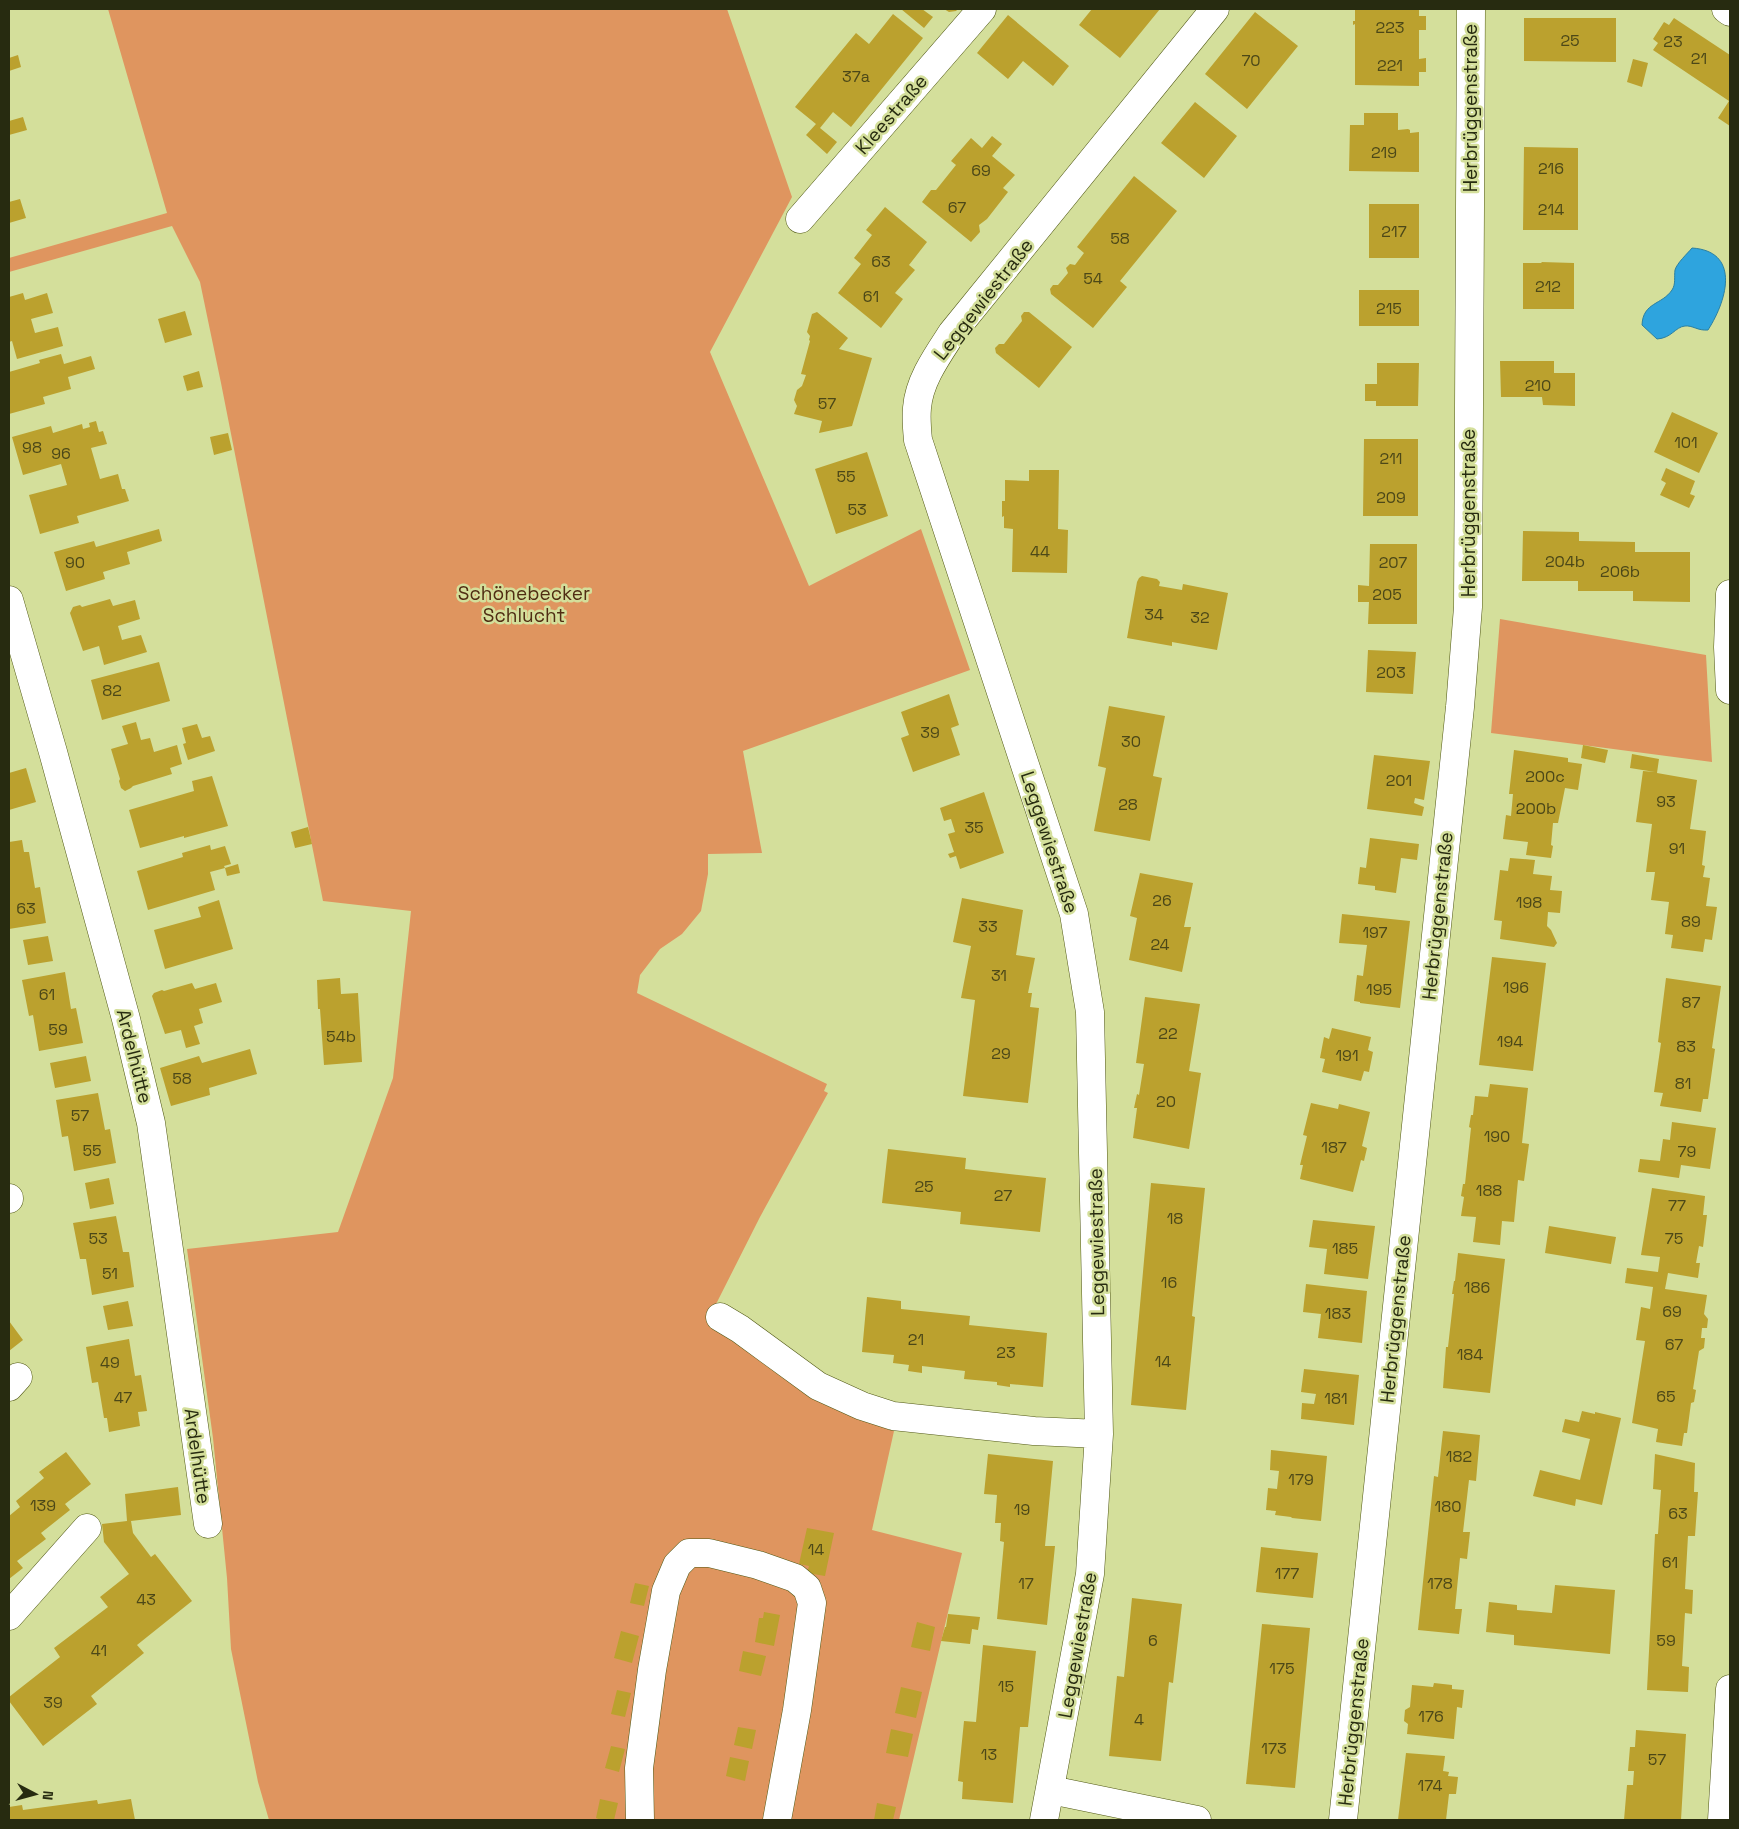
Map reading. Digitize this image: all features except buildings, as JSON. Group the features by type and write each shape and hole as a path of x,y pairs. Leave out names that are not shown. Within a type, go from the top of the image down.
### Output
{"street":[{"name":"Kleestraße","path":"800,219 982,9"},
{"name":"Leggewiestraße","path":"1044,1820 1090,1574 1099,1434 1090,1012 1074,914 918,440 917,407 924,382 931,367 952,333 1215,9"},
{"name":"Herbrüggenstraße","path":"1343,1820 1460,707 1467,616 1471,9"},
{"path":"1726,9 1730,12"},
{"path":"1730,594 1728,647 1730,690"},
{"name":"Ardelhütte","path":"9,600 126,1019 151,1123 208,1524"},
{"path":"720,1317 740,1329 818,1386 862,1406 893,1416 1034,1431 1099,1434"},
{"path":"9,1616 87,1528"},
{"path":"640,1820 639,1768 652,1670 666,1591 677,1565 689,1553 709,1553 758,1564 795,1578 807,1588 812,1603 797,1710 777,1820"},
{"path":"1722,1820 1730,1689"},
{"path":"1051,1790 1197,1820"}],"green space":[{"name":"Schönebecker Schlucht","path":"108,9 727,9 792,197 710,352 809,586 921,529 970,670 743,751 762,853 708,854 708,874 701,911 682,934 660,949 640,975 637,993 827,1084 824,1091 828,1093 760,1217 709,1318 894,1431 872,1530 962,1553 899,1820 269,1820 258,1782 231,1649 227,1578 213,1438 187,1249 338,1232 393,1078 411,911 323,901 200,282 172,226 9,272 9,258 167,213"},
{"path":"1500,619 1706,655 1712,762 1491,733"}],"water":[{"path":"1692,248 1707,251 1717,257 1723,267 1726,278 1721,304 1708,330 1685,326 1666,337 1657,339 1642,325 1643,318 1649,308 1663,299 1672,290 1676,267"}]}
